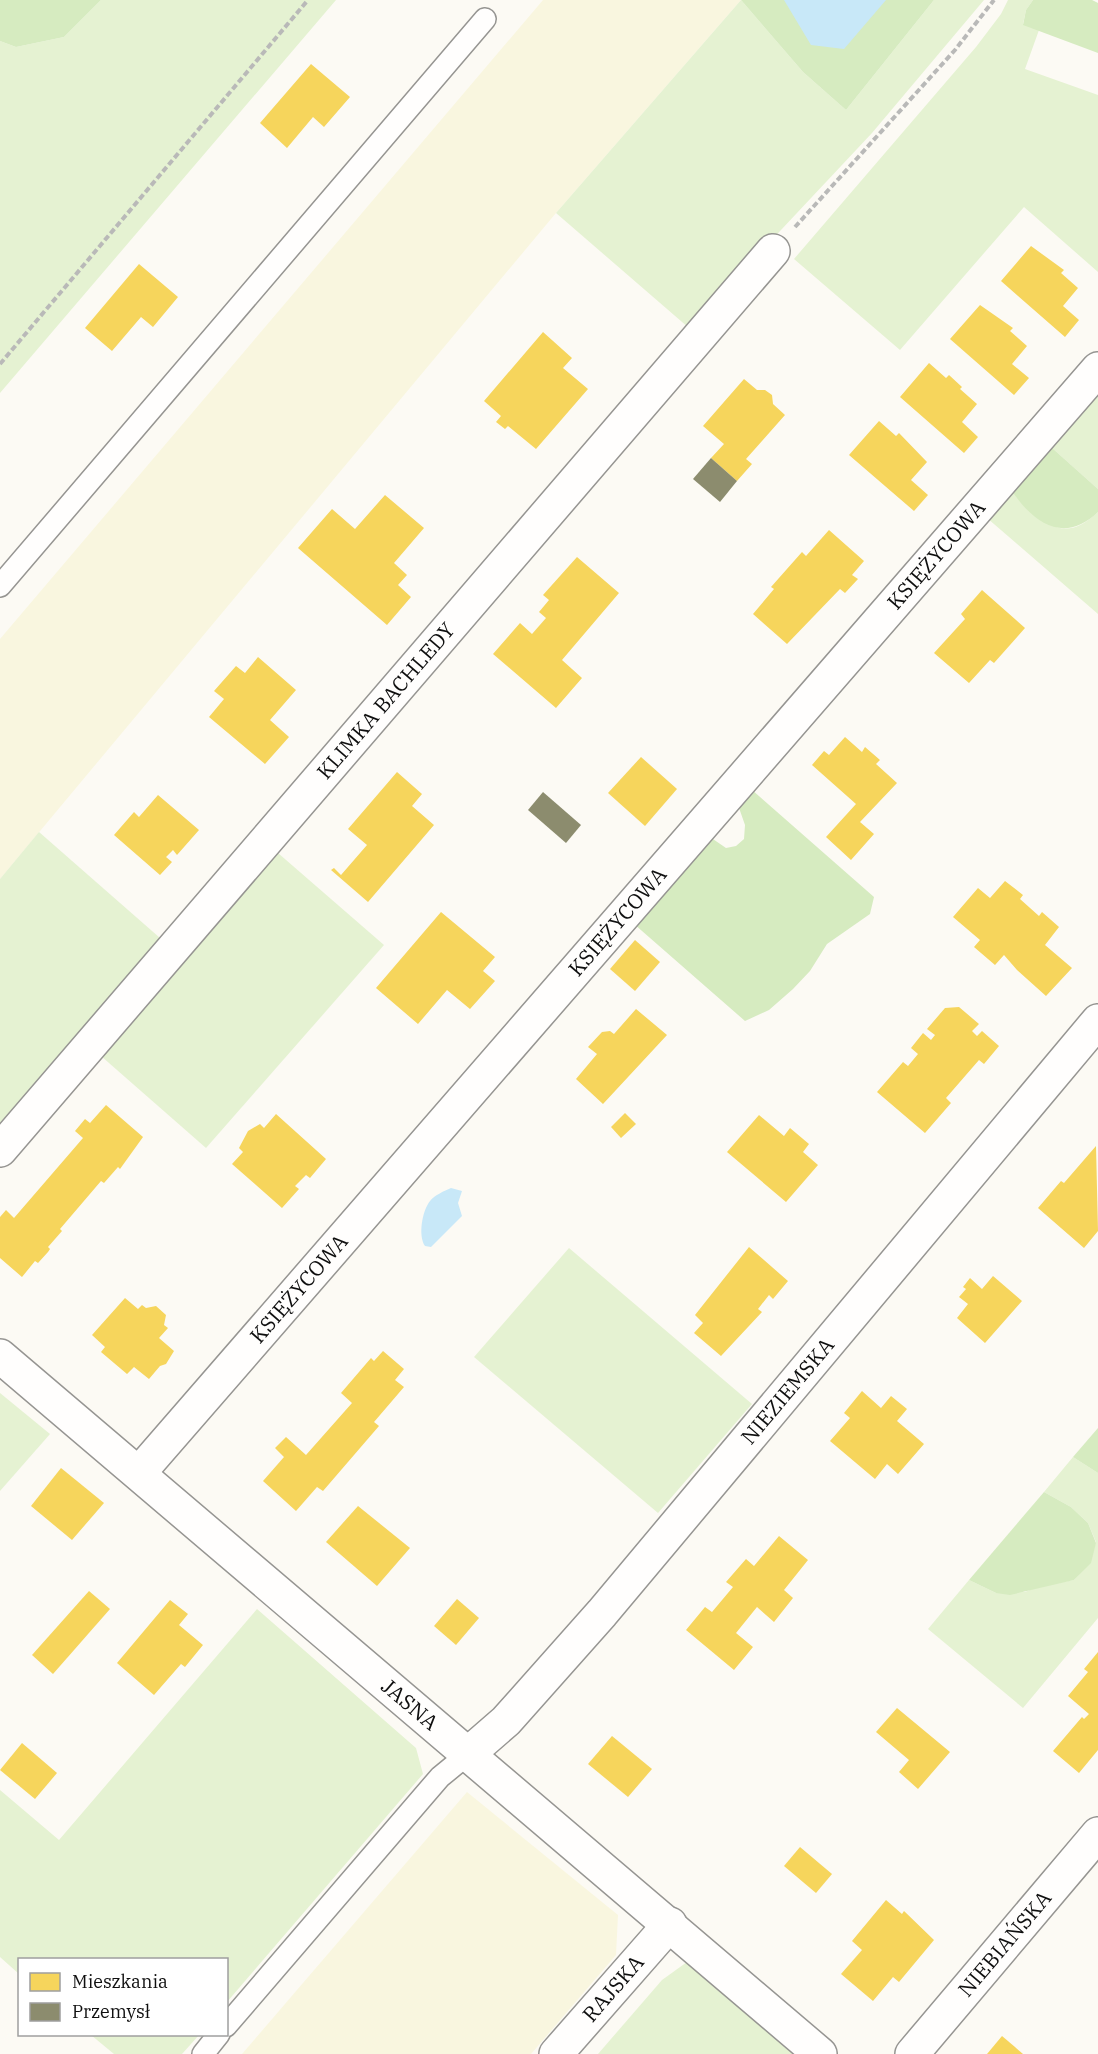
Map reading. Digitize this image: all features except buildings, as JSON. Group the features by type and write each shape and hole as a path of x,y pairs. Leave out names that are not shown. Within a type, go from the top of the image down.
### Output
{"street":[{"name":"KLIMKA BACHLEDY","path":"0,1150 773,251"},
{"name":"KSIĘŻYCOWA","path":"139,1473 1098,369"},
{"name":"NIEZIEMSKA","path":"468,1754 506,1721 602,1613 1098,1021"},
{"name":"JASNA","path":"0,1356 820,2054"},
{"name":"NIEBIAŃSKA","path":"912,2054 1098,1834"},
{"name":"RAJSKA","path":"556,2054 670,1924"}],"lane":[{"path":"0,586 485,19"},
{"path":"228,2024 440,1777 468,1754"},
{"path":"203,2054 217,2036"}],"path":[{"path":"0,364 308,0"},
{"path":"773,251 955,50 994,0"}],"shaded area":[{"path":"543,0 741,0 556,213 0,879 0,639"},
{"path":"467,1792 618,1915 616,1955 531,2054 242,2054"}],"green space":[{"path":"0,0 101,0 64,37 16,47 0,41"},
{"path":"101,0 336,0 0,393 0,41 16,47 64,37"},
{"path":"741,0 803,72 846,110 934,0 984,0 872,133 689,328 556,213"},
{"path":"741,0 934,0 846,110 803,72"},
{"path":"1008,0 1033,0 1026,10 1023,24 1039,30 1025,69 1098,95 1098,272 1024,207 900,350 794,259 976,47 1001,14"},
{"path":"1033,0 1092,0 1098,3 1098,53 1023,25 1026,10"},
{"path":"1098,392 1098,489 1051,447"},
{"path":"1051,447 1098,489 1098,512 1086,522 1074,527 1062,528 1040,521 1030,513 1012,491"},
{"path":"1012,491 1042,519 1062,528 1073,528 1085,523 1098,512 1098,614 987,518"},
{"path":"751,789 874,897 870,914 827,944 810,971 793,989 769,1010 745,1021 634,924 710,837 726,848 736,846 744,839 745,825 738,805"},
{"path":"39,832 160,938 0,1123 0,879"},
{"path":"278,853 384,945 206,1148 101,1056"},
{"path":"569,1248 752,1404 658,1513 474,1357"},
{"path":"0,1393 50,1434 0,1491"},
{"path":"1098,1428 1098,1473 1073,1457"},
{"path":"1073,1457 1098,1473 1098,1618 1023,1708 928,1629 969,1580 996,1593 1025,1592 1039,1586 1074,1580 1090,1563 1096,1542 1088,1523 1071,1507 1044,1492"},
{"path":"1044,1492 1071,1507 1088,1523 1096,1543 1091,1563 1074,1580 1010,1595 996,1593 969,1580"},
{"path":"257,1609 416,1748 423,1774 228,2001 228,1958 18,1958 18,1973 0,1957 0,1790 59,1840"},
{"path":"687,1962 796,2054 598,2054 662,1980"},
{"path":"92,2036 198,2036 182,2054 114,2054"}],"water":[{"path":"784,0 886,0 844,49 811,45"},
{"path":"451,1188 462,1191 458,1203 462,1216 431,1247 425,1246 421,1230 427,1205 434,1197"}]}
